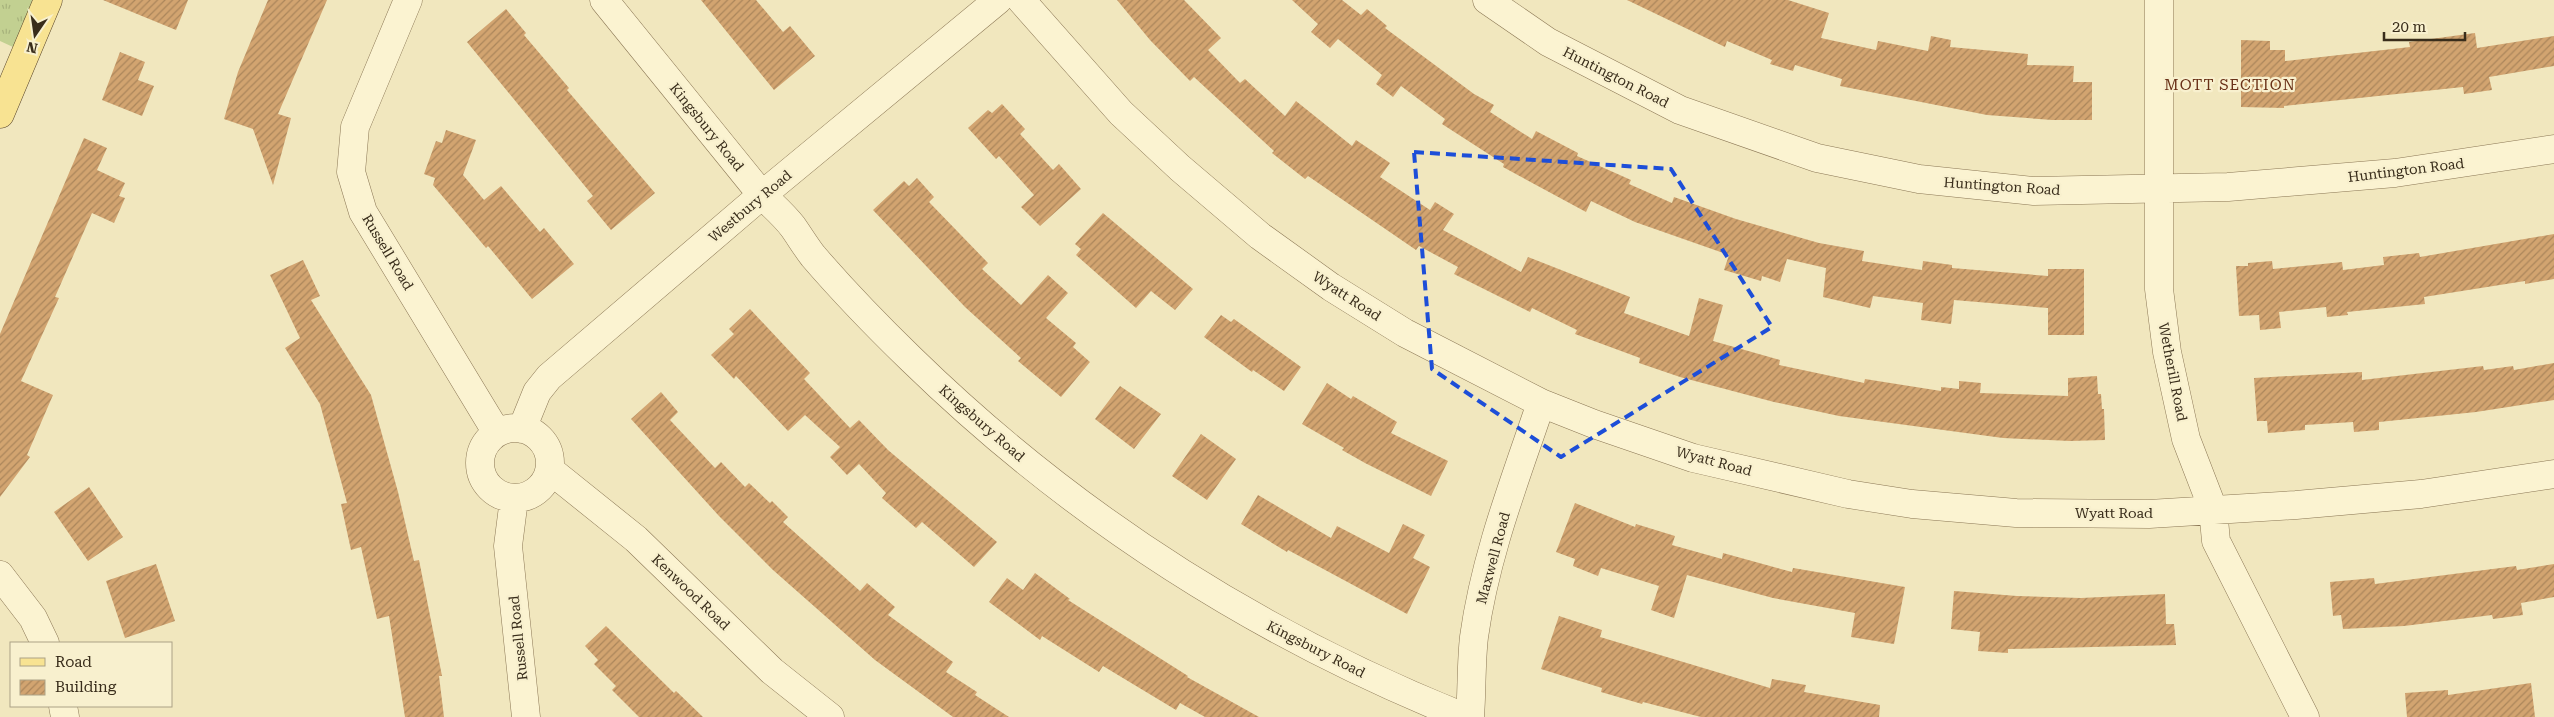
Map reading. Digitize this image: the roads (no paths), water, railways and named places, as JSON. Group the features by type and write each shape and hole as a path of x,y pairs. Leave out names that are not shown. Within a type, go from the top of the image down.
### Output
{"main road":[{"path":"0,114 48,0"}],"street":[{"name":"Russell Road","path":"408,0 355,128 351,172 363,212 510,431 541,439 550,459 550,470"},
{"name":"Kingsbury Road","path":"604,0 762,195 791,225 812,255 910,359 986,429 1080,505 1185,577 1275,630 1389,687 1464,717"},
{"name":"Westbury Road","path":"510,431 548,377 762,195 998,0"},
{"name":"Wyatt Road","path":"1021,0 1121,113 1180,168 1260,236 1331,287 1405,333 1541,403 1594,424 1693,458 1848,494 1912,504 2016,513 2149,514 2213,508 2296,506 2421,494 2554,474"},
{"name":"Huntington Road","path":"1487,0 1548,42 1680,110 1817,158 1919,179 2034,191 2228,187 2395,173 2554,149"},
{"name":"Wetherill Road","path":"2159,0 2158,290 2167,352 2186,439 2213,508 2216,541 2305,717"},
{"name":"Maxwell Road","path":"1470,717 1474,638 1481,599 1495,541 1541,403"},
{"path":"510,431 483,450 480,461 481,472 493,491 514,499 528,496 541,488 550,470"},
{"name":"Kenwood Road","path":"550,470 636,539 772,670 830,717"},
{"name":"Russell Road","path":"514,499 508,546 526,717"},
{"path":"0,575 33,618 45,642"}],"district":[{"name":"MOTT SECTION","path":"2230,85"}]}
